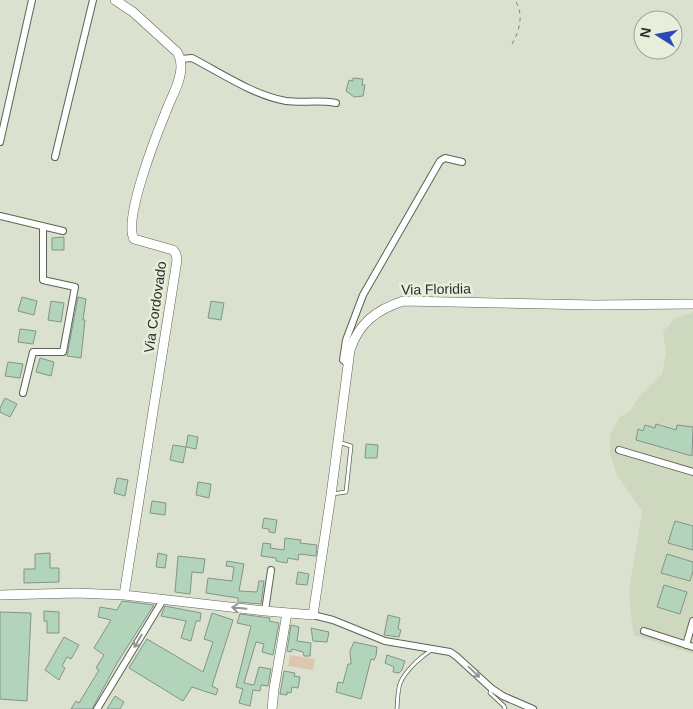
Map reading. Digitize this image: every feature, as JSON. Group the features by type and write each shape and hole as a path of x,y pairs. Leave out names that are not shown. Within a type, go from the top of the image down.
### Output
{"street":[{"path":"0,142 32,0"},
{"path":"55,157 93,0"},
{"path":"115,0 133,12 177,52 181,59 192,58 271,97 288,101 316,100 336,103"},
{"name":"Via Cordovado","path":"124,595 177,260 173,250 134,239 131,234 131,228 136,198 163,117 180,76 181,59"},
{"path":"348,364 344,360 346,340 363,295 440,161 445,158 462,162"},
{"path":"0,216 63,231"},
{"path":"23,393 33,352 63,352 75,287 43,280 43,226"},
{"name":"Via Floridia","path":"313,615 350,350 357,331 377,312 403,301 595,305 693,304"},
{"path":"619,450 693,472"},
{"path":"266,611 271,570"},
{"path":"0,595 77,593 124,595 313,615 333,620 385,642 450,652 491,688 503,696 534,709"},
{"path":"97,709 163,600"},
{"path":"272,709 287,613"},
{"path":"644,631 690,646 693,622"}],"lane":[{"path":"331,494 346,492 351,446 338,442"},
{"path":"397,709 400,682 404,674 432,649"},
{"path":"491,688 490,693 505,709"}],"path":[{"path":"512,44 518,34 520,25 520,7 515,0"}],"shaded area":[{"path":"693,312 693,654 634,635 629,589 642,511 617,475 610,453 610,435 620,417 630,411 639,397 662,374 666,352 663,332 674,319"},
{"path":"290,655 315,659 313,670 288,666"}],"building":[{"path":"353,78 363,79 362,85 365,85 363,96 354,97 346,91 349,80 353,81"},
{"path":"64,237 64,250 52,250 52,238"},
{"path":"22,297 37,301 34,315 18,311"},
{"path":"78,297 86,299 81,358 67,356"},
{"path":"51,301 64,303 61,322 48,320"},
{"path":"211,301 224,303 221,320 208,318"},
{"path":"20,329 36,331 33,344 18,342"},
{"path":"40,358 54,362 51,376 36,372"},
{"path":"8,362 23,364 20,378 5,376"},
{"path":"5,398 17,404 10,417 0,412"},
{"path":"656,424 676,430 677,425 693,427 692,456 636,440 638,429 643,431 645,425 655,428"},
{"path":"188,435 198,437 196,449 186,447"},
{"path":"366,444 378,445 377,458 365,458"},
{"path":"173,445 186,447 183,463 170,460"},
{"path":"117,478 128,480 125,496 114,493"},
{"path":"198,482 211,484 209,498 196,495"},
{"path":"152,501 166,503 165,515 150,513"},
{"path":"264,518 277,520 275,533 269,532 269,529 262,528"},
{"path":"675,521 693,526 693,550 668,543"},
{"path":"285,538 301,540 300,543 317,545 316,556 299,554 298,560 288,558 287,563 276,561 276,558 261,556 263,543 271,544 270,548 284,550"},
{"path":"50,553 50,568 59,568 59,582 24,583 24,569 35,569 35,554"},
{"path":"158,553 167,555 165,568 156,567"},
{"path":"667,554 693,562 690,581 661,573"},
{"path":"178,556 205,559 203,573 192,572 190,594 175,592"},
{"path":"227,561 244,564 239,591 257,592 259,581 264,581 261,604 238,602 238,598 206,593 208,578 232,581 234,567 226,566"},
{"path":"298,572 309,574 307,585 296,584"},
{"path":"664,585 687,592 680,614 657,607"},
{"path":"122,601 154,605 117,663 92,709 71,709 76,701 79,703 99,670 96,668 104,655 94,648 111,620 98,617 100,607 117,610"},
{"path":"165,606 201,613 200,621 196,621 191,641 181,638 186,621 161,616"},
{"path":"44,611 59,612 59,633 47,633 47,621 44,621"},
{"path":"0,612 31,613 27,701 0,699"},
{"path":"212,613 233,620 212,686 218,689 216,695 192,687 183,701 129,668 147,639 203,672 213,642 204,639"},
{"path":"240,614 270,618 269,621 279,623 273,655 262,652 264,644 256,642 244,683 254,685 259,667 271,669 268,686 261,685 260,691 253,690 250,706 239,703 243,689 236,687 251,626 237,623"},
{"path":"388,615 400,618 398,629 401,630 399,637 384,635"},
{"path":"291,625 299,627 297,641 311,643 310,656 304,656 303,652 292,649 291,652 287,651"},
{"path":"311,628 329,632 327,642 313,641"},
{"path":"64,637 79,645 71,659 67,657 62,666 65,668 59,680 45,670"},
{"path":"354,642 377,647 374,660 371,659 361,699 336,692 338,682 343,683 348,664 351,664 350,651"},
{"path":"387,655 405,661 399,673 393,672 394,667 385,663"},
{"path":"284,671 295,673 294,676 300,677 298,688 292,687 291,693 287,692 287,695 280,694"},
{"path":"115,696 124,702 120,709 107,709"}]}
